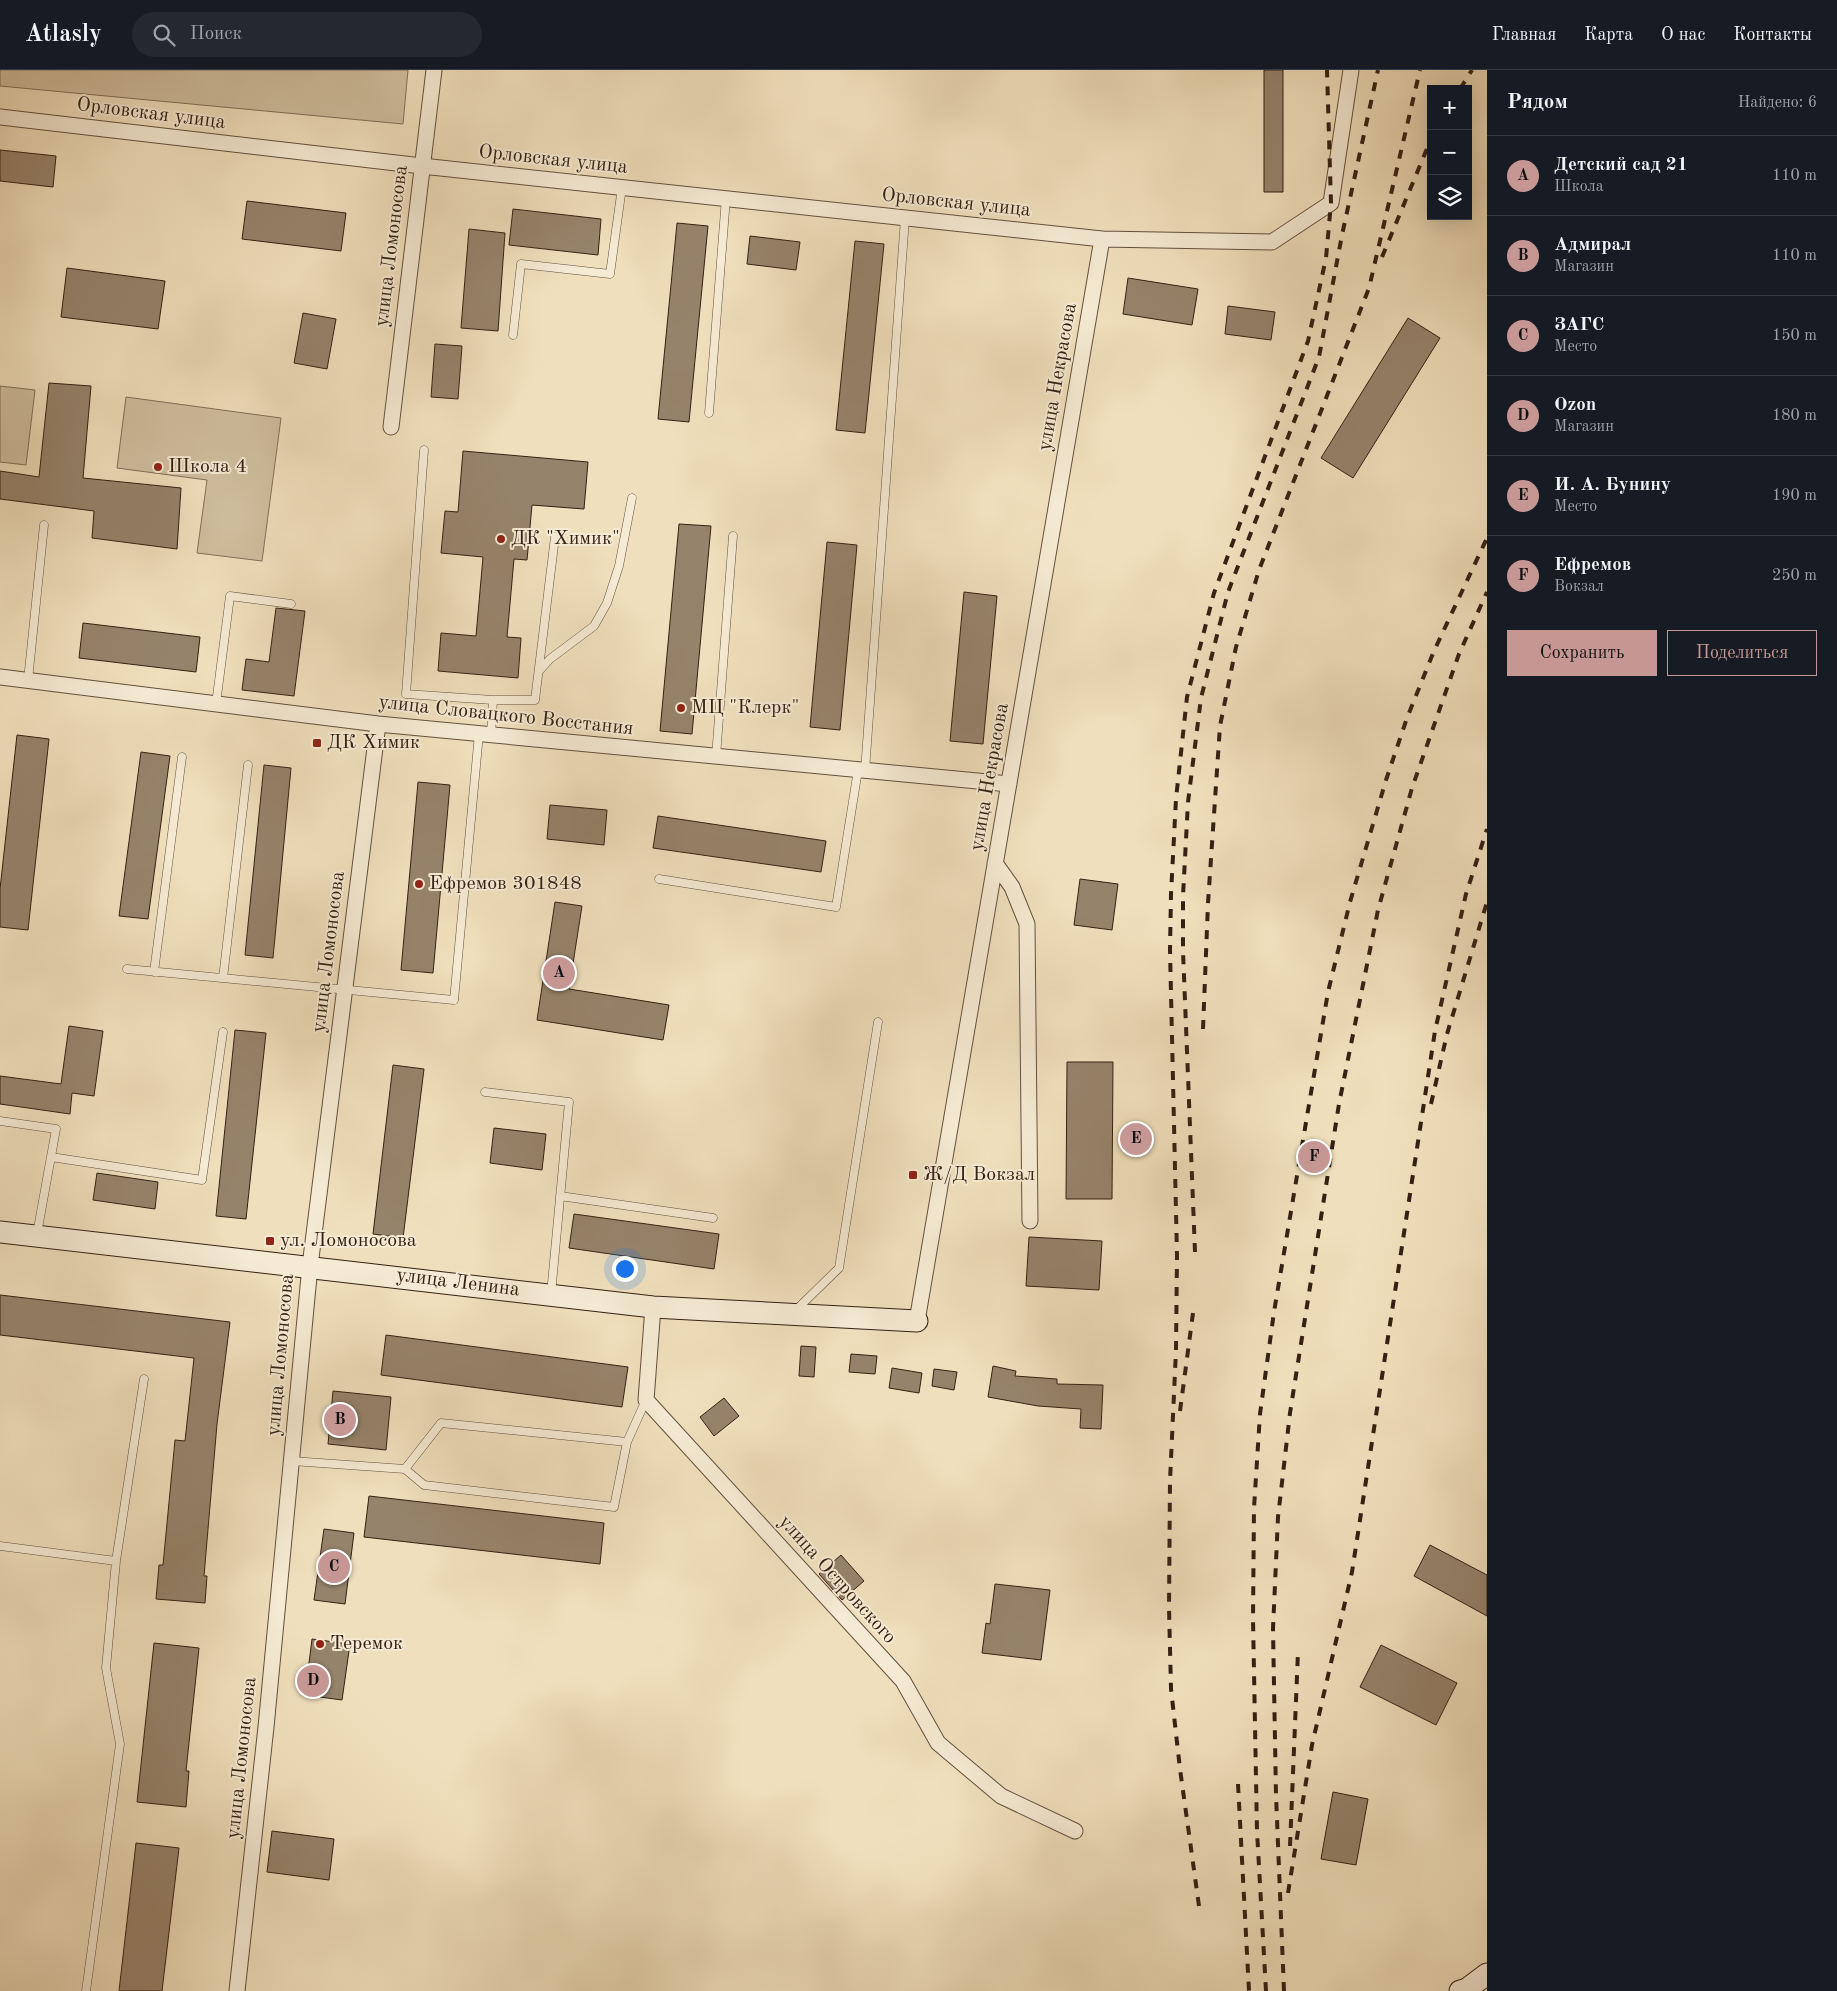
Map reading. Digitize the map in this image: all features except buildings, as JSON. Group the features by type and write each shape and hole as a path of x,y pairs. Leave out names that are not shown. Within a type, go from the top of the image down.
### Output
{"main road":[{"name":"улица Ленина","path":"0,1232 310,1266 653,1307 917,1321"},
{"path":"1460,1991 1467,1989 1487,1974"}],"street":[{"name":"улица Ломоносова","path":"391,427 434,70"},
{"name":"Орловская улица","path":"0,117 422,166 1102,239 1272,242 1332,203 1351,70"},
{"name":"улица Некрасова","path":"917,1321 1102,239"},
{"name":"улица Словацкого Восстания","path":"0,677 378,724 1008,784"},
{"name":"улица Ломоносова","path":"237,1991 266,1727 310,1266 378,724"},
{"path":"995,863 1012,887 1027,924 1030,1221"},
{"path":"646,1400 653,1307"},
{"name":"улица Островского","path":"646,1400 903,1682 938,1743 1001,1796 1075,1832"}],"lane":[{"path":"513,335 521,264 610,274 622,188"},
{"path":"710,413 726,198"},
{"path":"659,879 836,907 861,770 905,218"},
{"path":"424,450 406,694 493,700 535,700 555,537"},
{"path":"539,671 550,659 594,626 607,603 619,566 632,498"},
{"path":"28,680 44,525"},
{"path":"716,756 733,536"},
{"path":"216,704 230,596 291,604"},
{"path":"127,969 454,1000 485,734 493,700"},
{"path":"154,972 182,757"},
{"path":"223,978 248,765"},
{"path":"791,1314 839,1268 878,1022"},
{"path":"50,1157 202,1180 223,1032"},
{"path":"485,1092 569,1102 551,1294"},
{"path":"0,1121 56,1128 36,1236"},
{"path":"560,1196 713,1218"},
{"path":"86,1991 120,1744 106,1668 116,1562 144,1379"},
{"path":"292,1460 405,1469 424,1484 614,1507 627,1442 646,1400"},
{"path":"405,1469 441,1423 627,1442"},
{"path":"0,1546 116,1562"}],"shaded area":[{"path":"0,70 408,70 403,124 0,86"},
{"path":"0,386 35,390 26,465 0,462"},
{"path":"126,397 281,418 262,561 197,553 207,480 117,468"}],"railway":[{"path":"1199,1906 1171,1689 1169,1608 1170,1481 1176,1350 1177,1255 1170,950 1176,799 1187,697 1214,593 1308,341 1326,258 1331,203 1327,70"},
{"path":"1195,1252 1183,951 1183,896 1188,802 1201,698 1228,592 1319,357 1342,235 1378,70"},
{"path":"1203,1029 1208,903 1220,726 1236,647 1259,570 1369,288 1420,70"},
{"path":"1463,85 1472,70"},
{"path":"1382,257 1427,149"},
{"path":"1266,1991 1257,1831 1253,1619 1254,1508 1260,1414 1274,1312 1328,992 1350,902 1386,780 1407,718 1434,651 1487,538"},
{"path":"1284,1991 1276,1795 1273,1629 1278,1517 1290,1413 1339,1104 1378,910 1412,788 1459,654 1487,592"},
{"path":"1288,1893 1312,1745 1352,1572 1435,1031 1466,894 1487,829"},
{"path":"1431,1104 1447,1034 1487,902"},
{"path":"1180,1411 1193,1313"},
{"path":"1290,1846 1298,1652"},
{"path":"1238,1784 1249,1991"}],"place":[{"name":"Школа 4","path":"158,467"},
{"name":"ДК \"Химик\"","path":"501,539"},
{"name":"МЦ \"Клерк\"","path":"681,708"},
{"name":"ДК Химик","path":"317,743"},
{"name":"Ефремов 301848","path":"419,884"},
{"name":"Детский сад 21","path":"559,973"},
{"name":"И. А. Бунину","path":"1136,1139"},
{"name":"Ефремов","path":"1314,1157"},
{"name":"Ж/Д Вокзал","path":"913,1175"},
{"name":"ул. Ломоносова","path":"270,1241"},
{"name":"Адмирал","path":"340,1420"},
{"name":"ЗАГС","path":"334,1567"},
{"name":"Теремок","path":"320,1644"},
{"name":"Ozon","path":"313,1681"}]}
